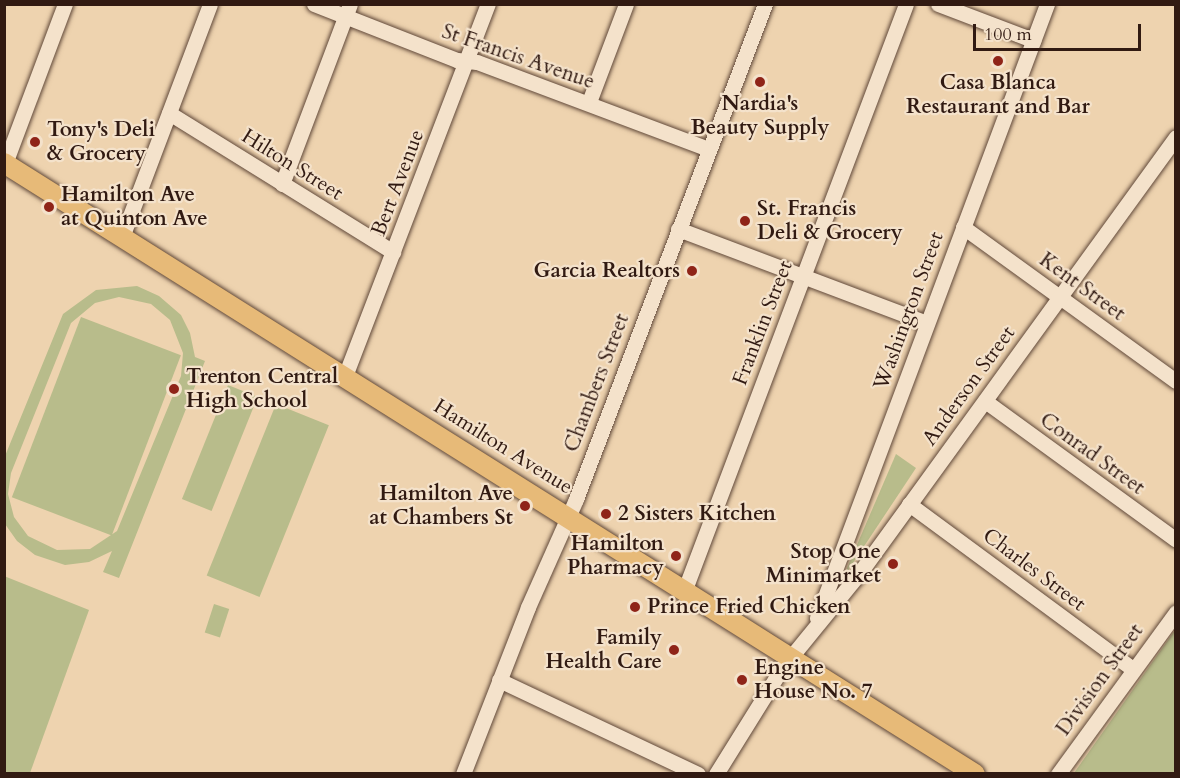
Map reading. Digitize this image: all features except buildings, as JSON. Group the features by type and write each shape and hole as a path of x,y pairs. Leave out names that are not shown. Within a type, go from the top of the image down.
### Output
{"main road":[{"name":"Hamilton Avenue","path":"5,164 568,515 975,774"}],"street":[{"path":"5,164 65,4"},
{"path":"122,237 210,4"},
{"name":"St Francis Avenue","path":"314,4 348,11 467,61 589,102 709,149"},
{"name":"Bert Avenue","path":"345,376 488,4"},
{"path":"589,102 626,4"},
{"name":"Chambers Street","path":"463,774 499,680 568,515 765,4"},
{"name":"Franklin Street","path":"685,589 906,4"},
{"path":"938,4 1033,40"},
{"name":"Washington Street","path":"812,632 1047,4"},
{"path":"282,184 348,11"},
{"name":"Hilton Street","path":"169,113 393,252"},
{"name":"Anderson Street","path":"716,774 782,668 793,658 909,504 1176,137"},
{"name":"Kent Street","path":"963,227 1176,381"},
{"path":"678,229 927,323"},
{"name":"Conrad Street","path":"985,401 1176,540"},
{"name":"Charles Street","path":"909,504 1133,669"},
{"name":"Division Street","path":"1059,774 1176,612"},
{"path":"499,680 698,774"}],"green space":[{"path":"137,286 159,296 181,315 190,333 195,357 205,361 119,578 103,572 112,551 89,562 65,565 35,555 17,541 5,524 5,456 63,314 96,290","holes":["119,297 151,304 170,320 183,353 181,376 117,531 90,549 57,550 28,536 14,517 8,494 11,473 71,323 95,303"]},
{"path":"81,317 181,355 112,536 12,497"},
{"path":"228,385 258,397 212,511 182,499"},
{"path":"276,404 329,425 260,597 207,576"},
{"path":"896,454 916,468 847,572 847,568"},
{"path":"4,576 89,610 30,773 5,773"},
{"path":"214,604 229,609 220,637 205,633"},
{"path":"1175,630 1175,773 1074,773"}],"place":[{"name":"Casa Blanca Restaurant and Bar","path":"998,61"},
{"name":"Nardia's Beauty Supply","path":"760,82"},
{"name":"Tony's Deli & Grocery","path":"35,142"},
{"name":"Hamilton Ave at Quinton Ave","path":"49,207"},
{"name":"St. Francis Deli & Grocery","path":"745,221"},
{"name":"Garcia Realtors","path":"692,271"},
{"name":"Trenton Central High School","path":"174,389"},
{"name":"Hamilton Ave at Chambers St","path":"525,506"},
{"name":"2 Sisters Kitchen","path":"606,514"},
{"name":"Hamilton Pharmacy","path":"676,556"},
{"name":"Stop One Minimarket","path":"893,564"},
{"name":"Prince Fried Chicken","path":"635,607"},
{"name":"Family Health Care","path":"674,650"},
{"name":"Engine House No. 7","path":"742,680"}]}
